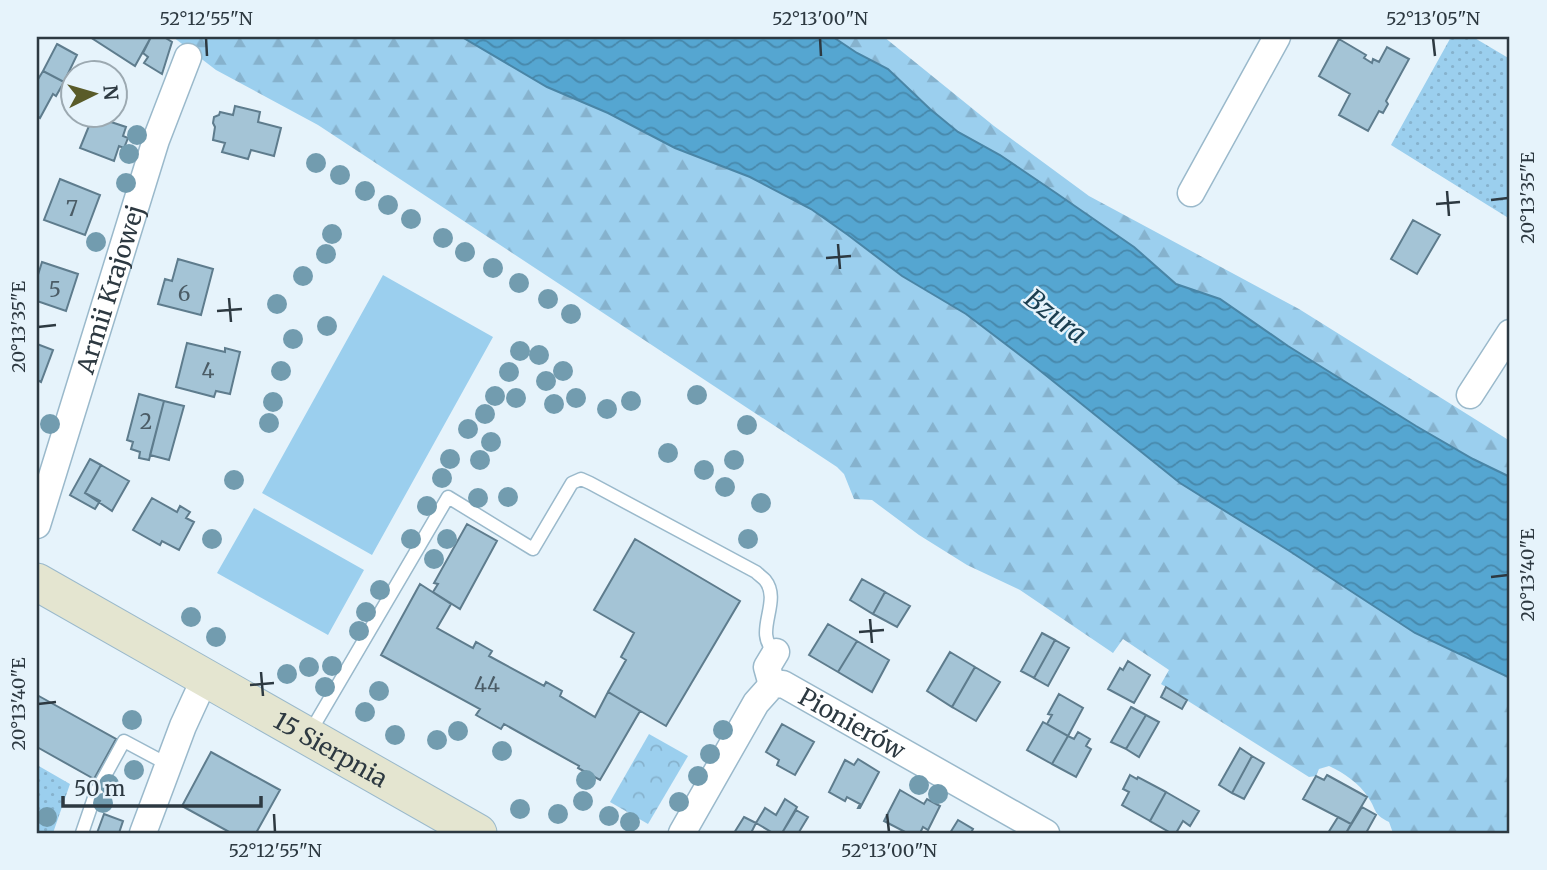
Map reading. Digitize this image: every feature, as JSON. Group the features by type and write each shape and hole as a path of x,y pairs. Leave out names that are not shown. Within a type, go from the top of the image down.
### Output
{"street":[{"path":"1191,193 1277,37"},
{"name":"Armii Krajowej","path":"37,525 156,140 188,57"},
{"path":"1470,395 1510,333"},
{"name":"15 Sierpnia","path":"37,582 478,833"},
{"path":"772,685 767,667 776,652"},
{"path":"143,833 183,726 205,678"},
{"name":"Pionierów","path":"682,833 756,703 772,685 783,684 1046,833"}],"lane":[{"path":"308,737 448,497 533,549 572,483 581,479 590,482 756,572 766,581 771,598 765,640 776,652"},
{"path":"82,833 96,792 124,741 169,765"}],"green space":[{"path":"173,37 462,37 547,87 608,113 675,148 750,177 811,209 901,276 966,314 1180,483 1415,633 1510,678 1510,833 1393,833 1389,822 1378,814 1364,792 1346,775 1329,766 1319,769 1316,776 1309,777 1161,684 1169,670 1123,639 1113,653 1020,590 967,565 919,535 872,500 854,499 844,474 837,467 318,125 216,70"},
{"path":"833,37 884,37 994,126 1089,196 1299,309 1510,441 1510,477 1416,426 1288,346 1220,299 1176,284 1134,247 1000,155 958,132"},
{"path":"1451,37 1473,37 1510,59 1510,219 1391,145"},
{"path":"383,275 493,337 372,555 262,493"},
{"path":"254,508 364,570 328,635 217,573"},
{"path":"649,734 688,756 648,824 610,802"},
{"path":"37,765 70,784 53,833 37,833"}],"water":[{"name":"Bzura","path":"462,37 833,37 888,69 958,132 1000,155 1134,247 1176,284 1220,299 1288,346 1416,426 1510,477 1510,678 1415,633 1180,483 966,314 902,276 811,209 750,177 675,148 608,113 547,87"}],"building":[{"path":"90,37 151,37 135,66 130,60 126,60"},
{"path":"151,37 164,37 172,42 162,74 144,63 148,57 143,53"},
{"path":"1339,39 1366,55 1364,58 1372,63 1373,59 1379,62 1387,47 1409,59 1386,101 1388,104 1383,113 1379,111 1368,131 1339,115 1350,94 1319,76"},
{"path":"57,44 77,55 75,60 60,60 60,80 43,71"},
{"path":"43,71 60,80 60,89 56,96 53,94 40,118 37,116 37,81"},
{"path":"235,106 260,112 258,122 281,128 274,156 251,150 248,159 222,152 225,143 213,140 214,117 220,112 233,115"},
{"path":"87,130 125,130 123,136 128,138 124,148 119,146 114,161 80,148"},
{"path":"60,179 100,195 85,235 44,220"},
{"path":"1413,220 1440,235 1417,274 1391,259"},
{"path":"178,259 213,269 201,315 158,304 165,279 172,281"},
{"path":"42,262 78,274 66,311 37,301 37,278"},
{"path":"187,343 225,352 225,348 240,352 230,394 216,391 214,397 176,387"},
{"path":"37,344 53,350 41,382 37,380"},
{"path":"139,394 164,401 149,460 139,458 140,452 131,449 133,442 127,440"},
{"path":"164,401 184,406 169,460 150,455"},
{"path":"90,459 101,465 85,493 100,501 95,509 70,495"},
{"path":"101,465 129,481 112,511 85,493"},
{"path":"152,498 177,512 180,506 190,512 186,518 194,522 179,550 162,541 160,545 133,530"},
{"path":"467,524 497,541 460,609 433,592 438,584 434,583"},
{"path":"635,539 740,601 666,726 608,692 626,660 621,657 634,633 594,610"},
{"path":"862,579 885,592 873,614 850,600"},
{"path":"420,584 451,604 437,628 473,648 476,642 492,651 489,656 544,686 546,682 562,691 560,696 595,717 608,692 640,711 600,780 504,724 501,729 476,715 480,709 381,655"},
{"path":"885,592 910,606 897,627 873,614"},
{"path":"828,624 857,641 838,672 809,655"},
{"path":"1042,633 1055,640 1034,678 1021,671"},
{"path":"1055,640 1069,648 1048,686 1034,678"},
{"path":"857,641 889,660 872,692 838,672"},
{"path":"950,652 975,667 952,707 927,691"},
{"path":"1128,661 1150,675 1134,703 1108,689 1120,668 1123,670"},
{"path":"975,667 1000,682 976,721 952,707"},
{"path":"1166,687 1187,700 1182,709 1161,697"},
{"path":"1059,694 1083,708 1068,736 1047,724 1052,715 1048,714"},
{"path":"37,695 116,739 94,779 37,747"},
{"path":"1131,707 1146,715 1126,749 1111,742"},
{"path":"1146,715 1159,722 1139,757 1126,749"},
{"path":"1043,722 1068,736 1052,764 1027,750"},
{"path":"782,724 814,742 795,775 777,765 779,760 766,752"},
{"path":"1078,732 1090,739 1086,746 1091,749 1076,777 1052,764 1068,736 1074,739"},
{"path":"1240,748 1252,756 1232,793 1219,785"},
{"path":"211,752 280,790 256,833 231,833 182,806"},
{"path":"1252,756 1264,763 1244,799 1232,793"},
{"path":"858,759 879,772 860,808 860,804 847,797 845,801 829,792 845,760 854,765"},
{"path":"1130,775 1166,792 1150,821 1122,805 1129,792 1123,789"},
{"path":"1327,775 1367,797 1351,824 1303,799 1316,776 1324,780"},
{"path":"900,790 924,804 927,799 940,806 928,830 923,827 920,833 907,833 884,821"},
{"path":"1166,792 1199,811 1190,826 1183,821 1176,833 1150,821"},
{"path":"785,799 797,807 782,833 773,833 756,823 765,808 776,815"},
{"path":"1362,807 1376,815 1366,833 1346,833"},
{"path":"796,810 808,817 799,832 801,833 782,833"},
{"path":"104,814 123,821 119,833 97,833"},
{"path":"744,817 756,823 751,833 734,833"},
{"path":"1338,817 1351,824 1346,833 1328,833"},
{"path":"958,820 973,829 971,833 950,833"}]}
